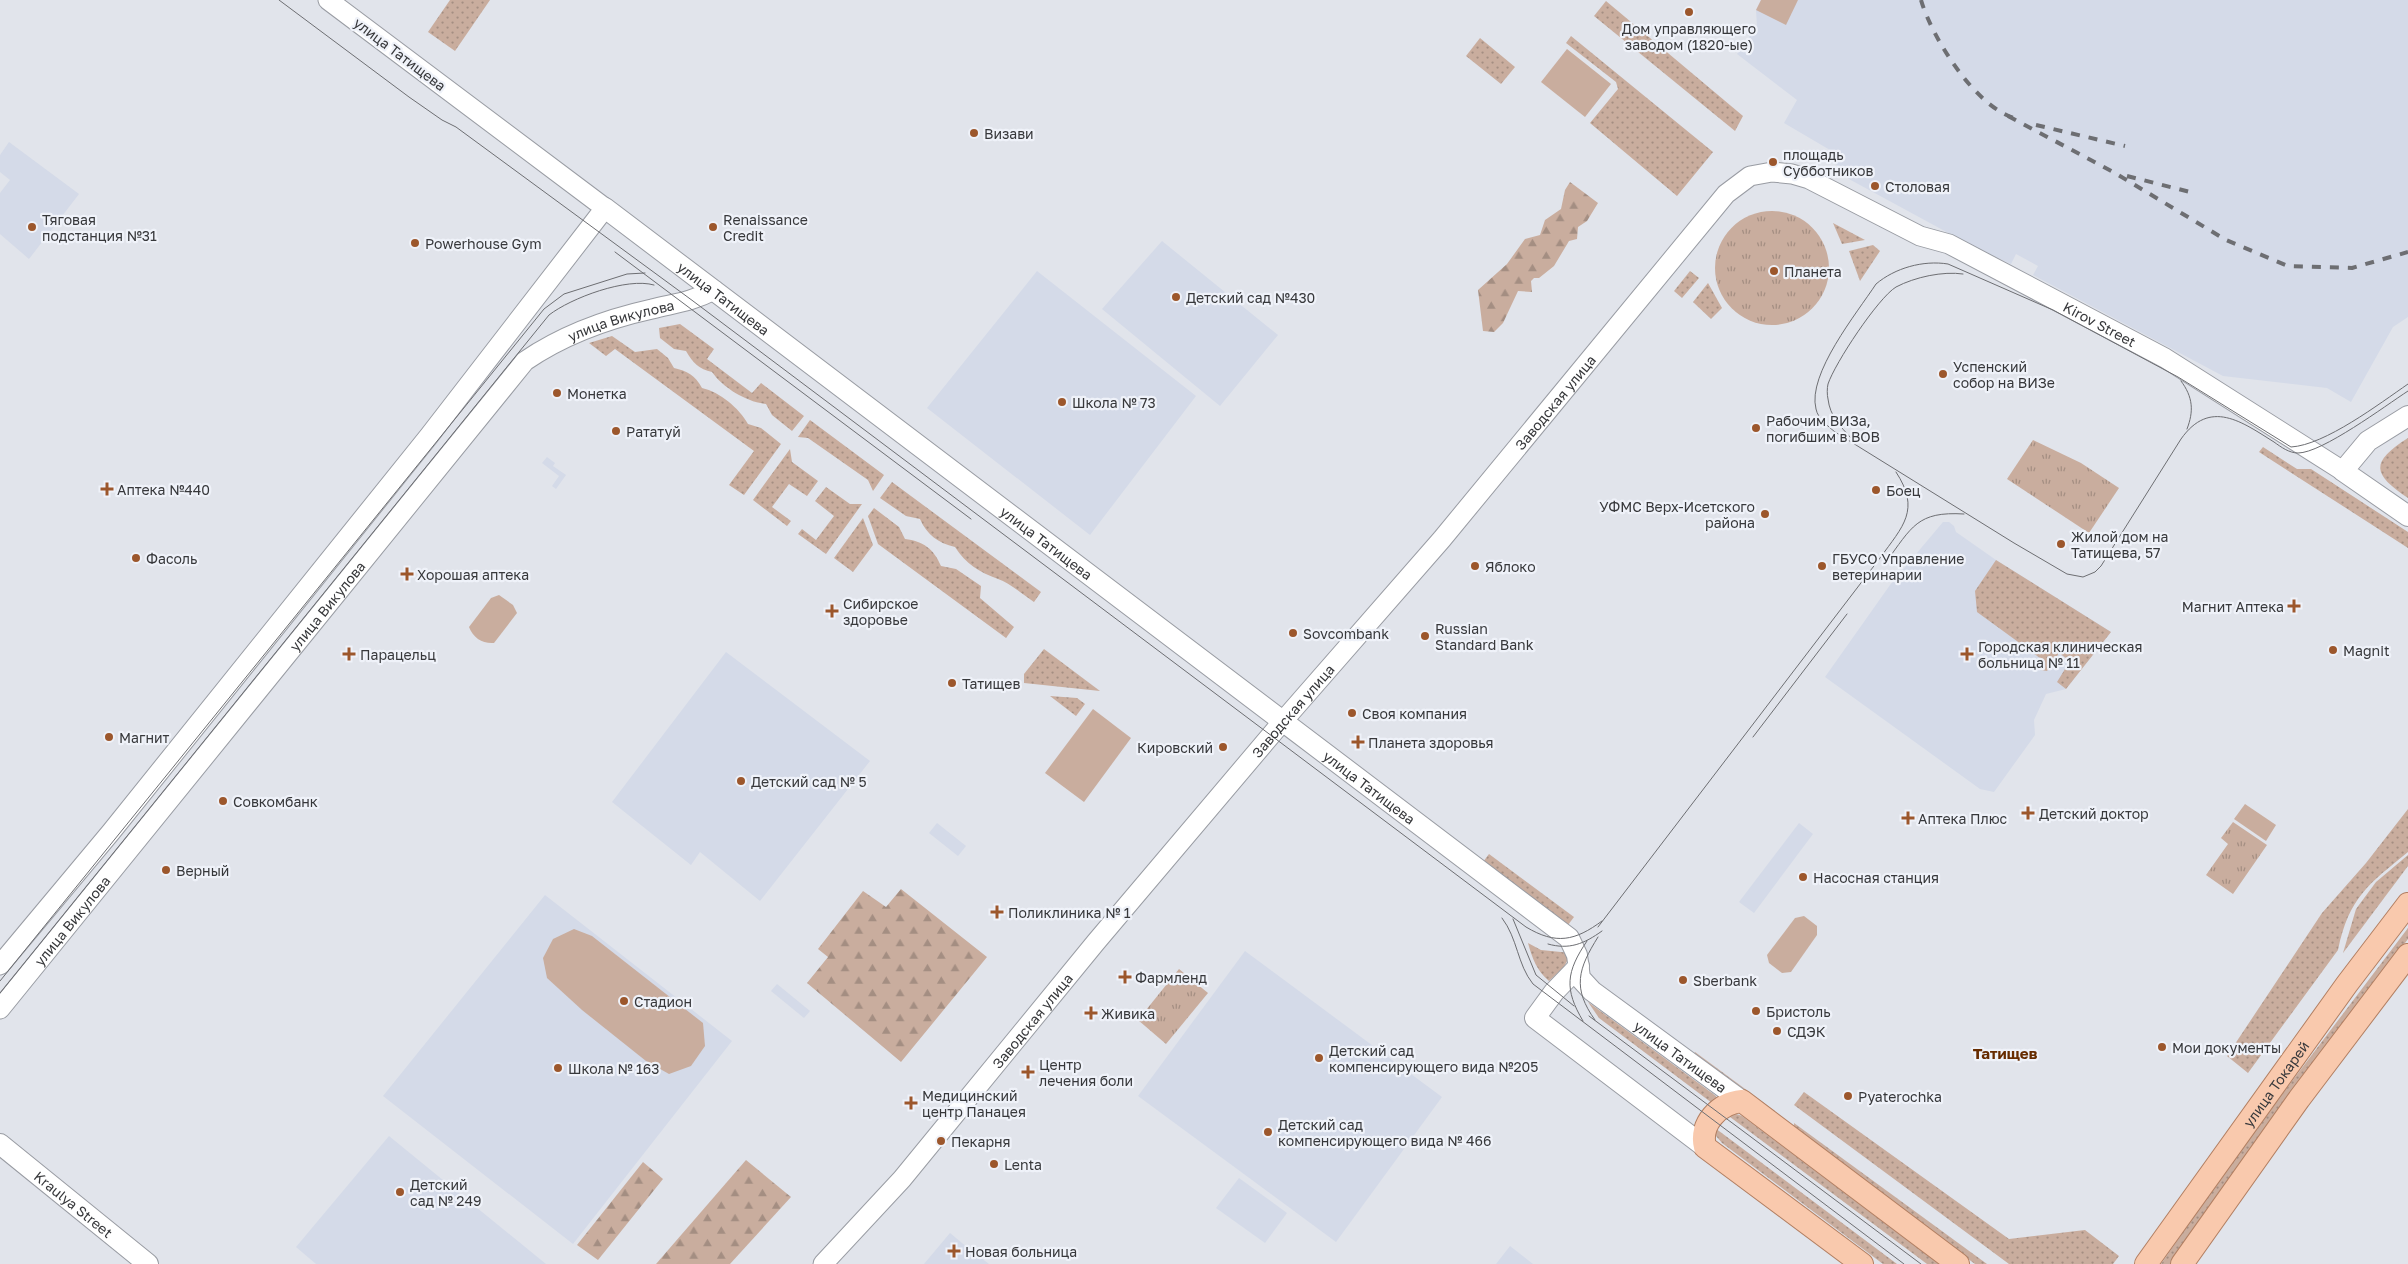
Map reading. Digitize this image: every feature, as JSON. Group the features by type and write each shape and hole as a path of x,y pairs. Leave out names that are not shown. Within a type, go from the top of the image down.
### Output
{"main road":[{"name":"улица Татищева","path":"606,208 1569,938 1578,956 1580,978 1592,991 1742,1101 1958,1264"},
{"path":"2344,471 2368,441 2408,416"},
{"name":"Kirov Street","path":"2344,471 2408,516"},
{"name":"улица Токарей","path":"2146,1264 2347,984 2408,904"},
{"name":"улица Токарей","path":"2182,1264 2299,1099 2408,955"},
{"path":"1579,966 1554,992 1536,1018 1862,1264"},
{"name":"улица Татищева","path":"1705,1147 1703,1138 1716,1111 1730,1102 1742,1101"},
{"name":"Kraulya Street","path":"0,1144 148,1264"}],"street":[{"name":"улица Татищева","path":"328,0 606,208"},
{"name":"Kirov Street","path":"1772,172 1808,178 1920,236 1949,244 2165,358 2344,471"},
{"name":"Заводская улица","path":"823,1264 902,1179 1096,942 1283,721 1474,502 1726,194 1750,176 1772,172"},
{"name":"улица Викулова","path":"0,965 117,825 392,482 606,208"},
{"name":"улица Викулова","path":"0,1009 525,361 568,336 652,309 693,301 714,290"}],"shaded area":[{"path":"1761,0 2408,0 2408,317 2393,327 2351,402 2327,388 2223,376 2033,275 2038,266 2016,254 2011,264 1976,248 1836,172 1839,166 1825,158 1830,150 1784,123 1797,100 1737,54 1757,26 1756,10"},
{"path":"9,142 79,194 29,259 0,234 0,193 10,180 0,172 0,155"},
{"path":"1162,241 1278,335 1220,406 1102,309"},
{"name":"Школа № 73","path":"1037,271 1196,396 1090,535 927,408"},
{"path":"547,457 555,463 553,466 566,475 556,489 552,486 559,476 542,463"},
{"name":"Городская клиническая больница № 11","path":"1943,522 1949,522 1954,526 1956,532 1996,560 2111,632 2066,689 2046,694 2034,720 2035,735 1994,792 1980,789 1825,677 1890,585"},
{"name":"Детский сад № 5","path":"726,652 870,761 760,901 700,852 691,865 612,802"},
{"path":"937,823 966,846 958,856 929,833"},
{"path":"1799,823 1813,834 1754,913 1739,902"},
{"name":"Школа № 163","path":"545,895 732,1041 573,1244 383,1096"},
{"path":"1245,951 1442,1097 1336,1242 1138,1096"},
{"path":"777,984 810,1011 804,1018 771,991"},
{"name":"Детский сад № 249","path":"389,1136 546,1264 316,1264 296,1247"},
{"path":"1239,1178 1287,1213 1265,1243 1216,1208"},
{"name":"Новая больница","path":"950,1233 968,1248 989,1264 924,1264"},
{"path":"1510,1246 1533,1264 1496,1264"}],"green space":[{"path":"450,0 490,0 455,51 428,32"},
{"path":"1761,0 1798,0 1786,25 1756,10"},
{"path":"1606,1 1743,116 1735,131 1594,16"},
{"path":"1571,36 1713,152 1677,196 1590,123 1618,89 1616,82 1566,43"},
{"path":"1480,38 1515,67 1501,84 1466,56"},
{"path":"1567,49 1611,84 1585,117 1541,82"},
{"path":"1570,182 1598,203 1587,221 1578,227 1577,239 1569,241 1554,266 1539,278 1534,278 1531,281 1532,292 1518,291 1503,323 1494,332 1483,331 1478,290 1507,264 1525,239 1540,235 1545,220 1561,209 1565,190"},
{"path":"1772,211 1794,215 1812,228 1825,246 1829,268 1825,290 1812,308 1794,321 1772,325 1750,321 1732,308 1719,290 1715,268 1719,246 1732,228 1750,215"},
{"path":"1833,223 1865,240 1842,244"},
{"path":"1873,245 1880,251 1860,281 1849,251"},
{"path":"1690,271 1699,278 1682,298 1674,291"},
{"path":"1708,283 1722,308 1711,319 1693,302"},
{"path":"680,324 714,349 707,359 752,393 761,383 804,416 792,431 772,415 766,404 743,397 729,389 712,372 697,365 686,351 674,349 660,338 659,328"},
{"path":"612,336 635,352 657,349 668,358 674,368 690,374 702,388 716,393 740,412 748,424 761,428 781,444 744,495 729,485 754,451 615,349 606,356 589,343"},
{"path":"810,420 884,475 873,491 868,480 808,438 798,437"},
{"path":"2408,438 2408,498 2387,482 2380,468 2387,454"},
{"path":"2033,440 2081,463 2119,488 2089,533 2007,479"},
{"path":"2263,447 2297,469 2311,469 2408,532 2408,548 2259,452"},
{"path":"790,449 792,462 818,481 807,496 789,484 772,507 791,521 787,526 753,500"},
{"path":"892,482 1041,592 1034,602 1007,583 974,567 955,547 943,543 926,530 920,519 906,516 880,498"},
{"path":"826,487 850,504 862,504 826,554 798,534 802,529 816,540 834,516 815,501"},
{"path":"874,508 899,527 905,539 927,547 935,555 941,566 956,569 981,586 980,598 1014,627 1006,638 878,544 868,516"},
{"path":"863,518 873,545 853,572 834,558"},
{"path":"1996,560 2111,632 2066,689 2057,682 2070,661 2059,653 2047,671 2041,670 2038,666 2040,658 1977,612 1975,591"},
{"path":"499,595 513,605 517,613 494,643 479,640 469,627 491,598"},
{"path":"1044,649 1100,691 1024,683 1024,674"},
{"path":"1050,696 1077,698 1085,704 1076,716"},
{"path":"1093,709 1131,738 1084,802 1045,773"},
{"path":"2245,804 2276,825 2266,841 2234,819"},
{"path":"2408,809 2408,852 2382,873 2362,893 2348,917 2338,950 2248,1073 2227,1056 2322,913 2366,863"},
{"path":"2233,822 2267,845 2233,894 2206,875 2228,844 2221,838"},
{"path":"1489,854 1574,917 1568,925 1483,862"},
{"path":"2408,855 2408,866 2343,953 2356,909 2376,882"},
{"path":"901,889 987,957 901,1062 807,983 828,957 818,949 863,891 886,907"},
{"path":"1804,916 1817,926 1817,935 1791,972 1782,973 1769,963 1767,955 1795,918"},
{"path":"2408,928 2408,939 2217,1195 2170,1264 2161,1264 2245,1143"},
{"path":"574,929 592,936 703,1023 705,1046 691,1066 669,1074 646,1061 582,1010 547,978 543,958 553,939"},
{"path":"1528,943 1541,950 1571,953 1564,967 1549,981 1535,964"},
{"path":"1179,969 1208,993 1166,1044 1138,1020"},
{"path":"1588,1002 1716,1096 1716,1100 1712,1103 1599,1018"},
{"path":"1695,1052 1775,1111 1694,1054"},
{"path":"1804,1092 2009,1239 2085,1230 2119,1256 2113,1264 2009,1264 1794,1105"},
{"path":"1734,1113 1742,1116 1939,1264 1927,1264 1726,1114"},
{"path":"1794,1123 1987,1264 1975,1264 1794,1130"},
{"path":"1715,1128 1897,1264 1883,1264 1722,1143 1716,1136"},
{"path":"746,1160 791,1197 730,1264 656,1264"},
{"path":"643,1162 663,1179 598,1260 577,1245"}],"tram line":[{"path":"279,0 409,97 442,120 456,127 693,301 1526,927 1547,936 1565,938 1583,933 1602,921"},
{"path":"615,252 971,519"},
{"path":"2408,384 2335,431 2305,445 2291,447 2178,377 2053,310 1948,264 1929,263 1910,266 1884,278 1876,284 1835,344 1819,379 1815,395 1816,409 1819,416 1835,432 2067,574 2083,577 2095,572 2101,566 2181,439 2203,419 2215,417 2238,421 2285,449 2298,453 2309,451 2337,437 2408,391"},
{"path":"0,981 544,309 564,294 627,274 645,273"},
{"path":"1851,438 1833,416 1829,405 1827,389 1832,374 1868,317 1888,293 1896,287 1912,280 1929,276 1947,273 1963,274"},
{"path":"0,993 549,315 571,302 615,286 643,283 654,285"},
{"path":"2181,381 2188,393 2191,404 2191,416 2187,429"},
{"path":"1598,927 1902,527 1908,507 1907,497 1896,472"},
{"path":"1886,562 1917,524 1936,515 1964,514"},
{"path":"1753,737 1847,614"},
{"path":"1502,918 1533,984 1904,1264"},
{"path":"1513,919 1536,975 1574,1006"},
{"path":"1548,944 1556,946 1576,945 1602,931"},
{"path":"1595,1020 1583,998 1580,979 1586,959 1598,937"},
{"path":"1583,1021 1570,990 1570,981 1571,971 1587,941"},
{"path":"1589,1016 1921,1264"}],"railway":[{"path":"1921,0 1935,33 1957,69 1985,100 1999,111 2014,118"},
{"path":"2008,116 2115,173 2226,240 2288,266 2352,268 2408,252"},
{"path":"2036,125 2125,146"},
{"path":"2127,176 2190,192"}],"place":[{"name":"Дом управляющего заводом (1820-ые)","path":"1689,12"},
{"name":"Визави","path":"974,133"},
{"name":"площадь Субботников","path":"1773,162"},
{"name":"Столовая","path":"1875,186"},
{"name":"Тяговая подстанция №31","path":"32,227"},
{"name":"Renaissance Credit","path":"713,227"},
{"name":"Powerhouse Gym","path":"415,243"},
{"name":"Планета","path":"1774,271"},
{"name":"Детский сад №430","path":"1176,297"},
{"name":"Успенский собор на ВИЗе","path":"1943,374"},
{"name":"Монетка","path":"557,393"},
{"name":"Школа № 73","path":"1062,402"},
{"name":"Рабочим ВИЗа, погибшим в ВОВ","path":"1756,428"},
{"name":"Рататуй","path":"616,431"},
{"name":"Аптека №440","path":"107,489"},
{"name":"Боец","path":"1876,490"},
{"name":"УФМС Верх-Исетского района","path":"1765,514"},
{"name":"Жилой дом на Татищева, 57","path":"2061,544"},
{"name":"Фасоль","path":"136,558"},
{"name":"Яблоко","path":"1475,566"},
{"name":"ГБУСО Управление ветеринарии","path":"1822,566"},
{"name":"Хорошая аптека","path":"407,574"},
{"name":"Магнит Аптека","path":"2294,606"},
{"name":"Сибирское здоровье","path":"832,611"},
{"name":"Sovcombank","path":"1293,633"},
{"name":"Russian Standard Bank","path":"1425,636"},
{"name":"Magnit","path":"2333,650"},
{"name":"Парацельц","path":"349,654"},
{"name":"Городская клиническая больница № 11","path":"1967,654"},
{"name":"Татищев","path":"952,683"},
{"name":"Своя компания","path":"1352,713"},
{"name":"Магнит","path":"109,737"},
{"name":"Планета здоровья","path":"1358,742"},
{"name":"Кировский","path":"1223,747"},
{"name":"Детский сад № 5","path":"741,781"},
{"name":"Совкомбанк","path":"223,801"},
{"name":"Детский доктор","path":"2028,813"},
{"name":"Аптека Плюс","path":"1908,818"},
{"name":"Верный","path":"166,870"},
{"name":"Насосная станция","path":"1803,877"},
{"name":"Поликлиника № 1","path":"997,912"},
{"name":"Фармленд","path":"1125,977"},
{"name":"Sberbank","path":"1683,980"},
{"name":"Стадион","path":"624,1001"},
{"name":"Бристоль","path":"1756,1011"},
{"name":"Живика","path":"1091,1013"},
{"name":"СДЭК","path":"1777,1031"},
{"name":"Мои документы","path":"2162,1047"},
{"name":"Детский сад компенсирующего вида №205","path":"1319,1058"},
{"name":"Школа № 163","path":"558,1068"},
{"name":"Центр лечения боли","path":"1028,1072"},
{"name":"Pyaterochka","path":"1848,1096"},
{"name":"Медицинский центр Панацея","path":"911,1103"},
{"name":"Детский сад компенсирующего вида № 466","path":"1268,1132"},
{"name":"Пекарня","path":"941,1141"},
{"name":"Lenta","path":"994,1164"},
{"name":"Детский сад № 249","path":"400,1192"},
{"name":"Новая больница","path":"954,1251"}],"district":[{"name":"Татищев","path":"2005,1053"}]}
